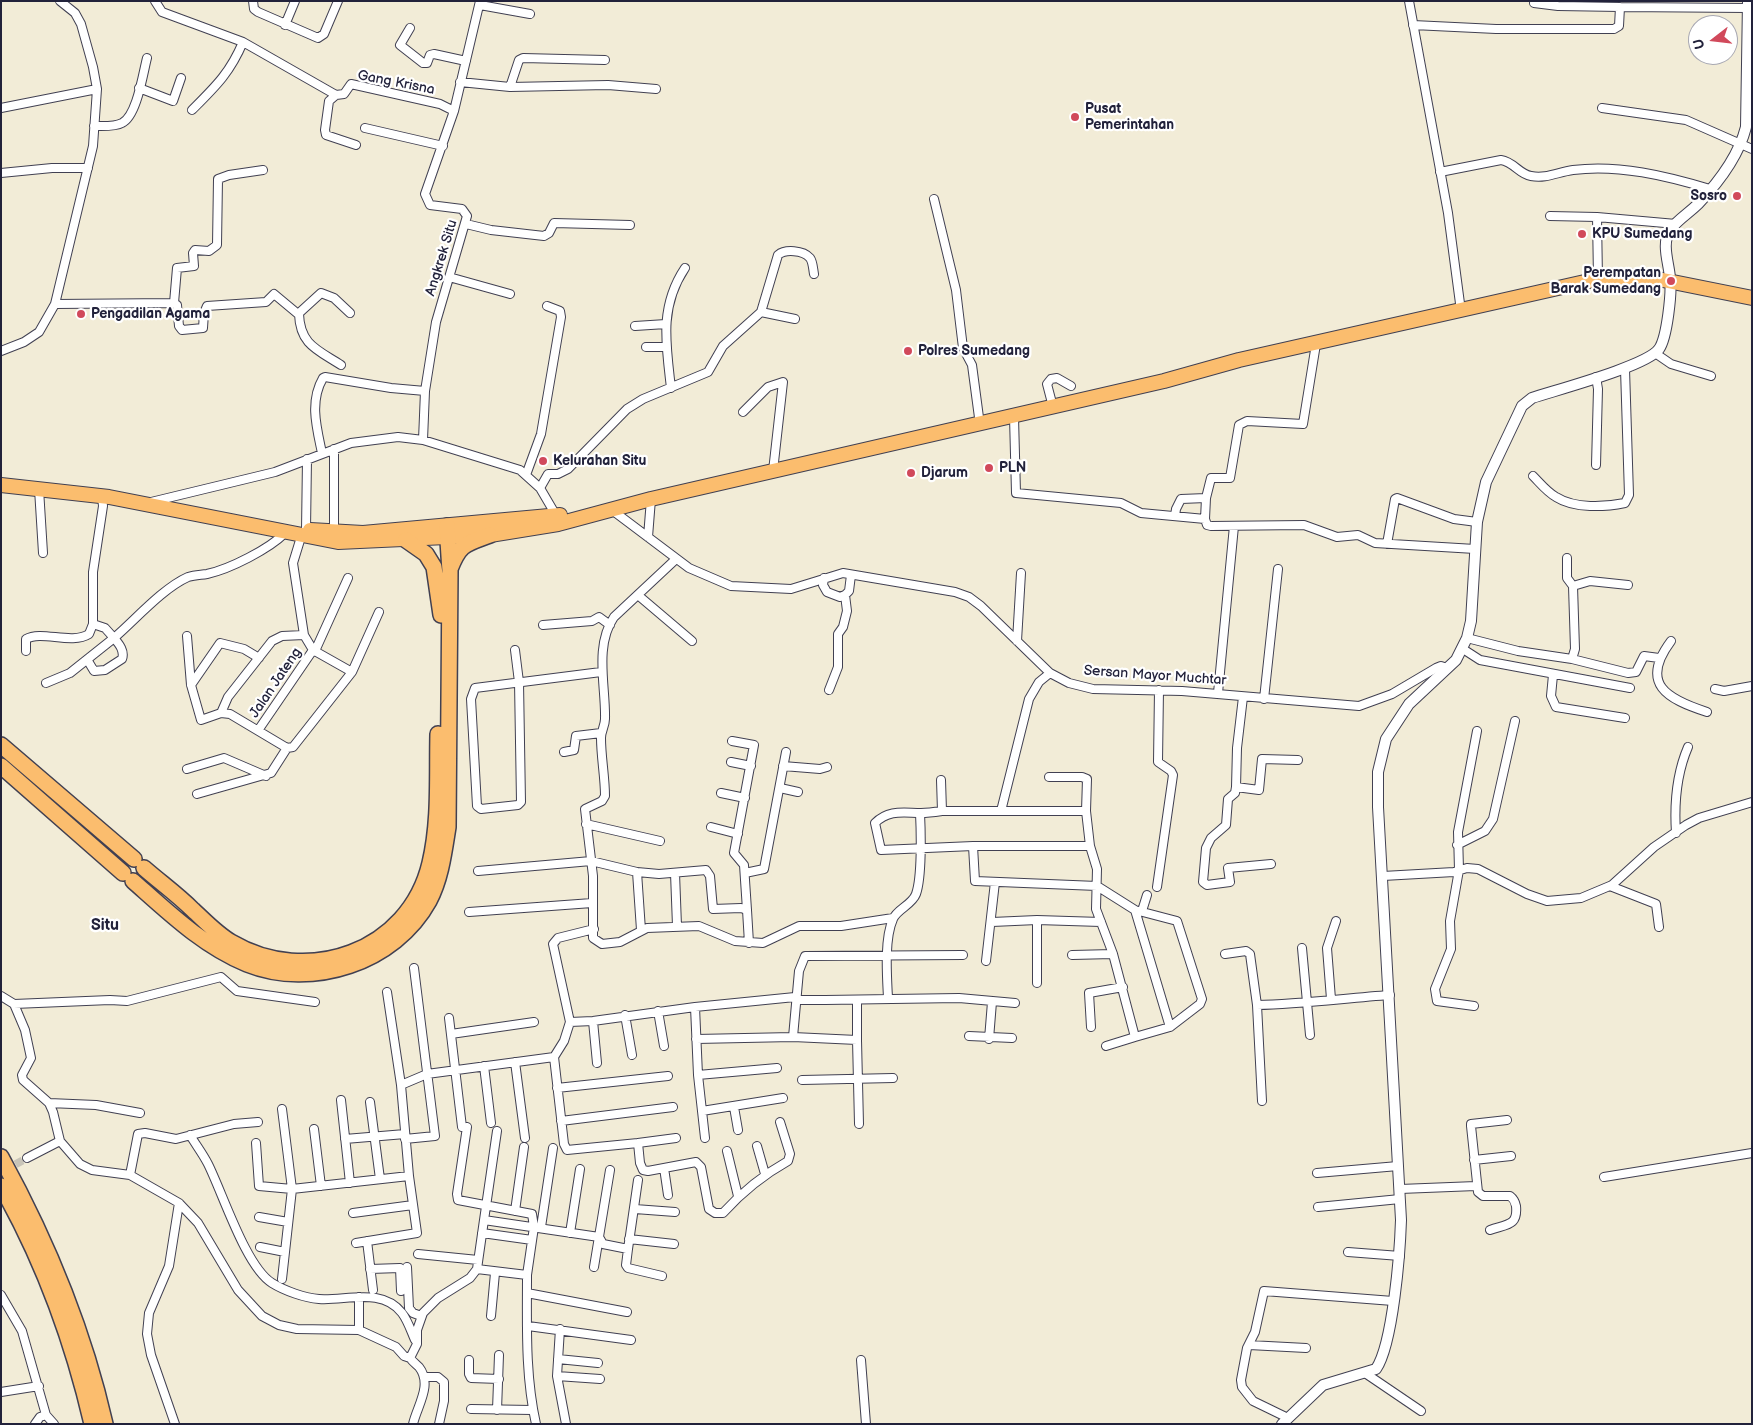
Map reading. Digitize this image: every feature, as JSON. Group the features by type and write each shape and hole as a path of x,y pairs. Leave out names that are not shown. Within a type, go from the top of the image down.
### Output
{"highway":[{"path":"1,485 102,497 299,533 338,542 406,540 444,532 594,514 650,499 1014,417 1164,381 1239,360 1598,279 1642,276 1752,298"},
{"path":"450,571 457,552 465,545 490,534 557,519"},
{"path":"299,533 334,531 490,534"},
{"path":"1,766 174,918 215,947 248,964 283,973 305,974 353,965 394,942 409,927 429,901 442,868 448,827 450,571 444,532"},
{"path":"1,745 229,941 279,962 303,963 326,961 367,946 386,933 403,916 420,894 430,864 436,825 444,532"},
{"path":"406,540 426,554 434,567 441,615"},
{"path":"1,1157 46,1251 81,1333 105,1424"},
{"path":"1,1186 40,1265 69,1339 92,1424"}],"street":[{"path":"1,351 24,342 38,332 55,304 88,168 97,89 81,24 75,14 60,1"},
{"path":"155,1 162,12 243,42 336,95 329,101 326,135 356,145"},
{"path":"254,1 254,9 258,12 314,38 321,36 338,1"},
{"path":"285,25 295,1"},
{"path":"1409,1 1440,172 1461,311"},
{"path":"480,3 530,14"},
{"name":"Angkrek Situ","path":"423,440 425,391 436,322 466,224 465,211 451,207 430,205 425,199 426,190 454,111 480,3"},
{"path":"1393,1301 1264,1291 1255,1332 1249,1345 1242,1372 1242,1386 1253,1401 1285,1421 1323,1385 1374,1371 1378,1366 1393,1301 1400,1256 1400,1194 1378,772 1386,739 1409,704 1448,668 1463,649 1471,621 1477,522 1486,482 1522,406 1532,398 1625,369 1648,359 1660,349 1665,335 1671,281 1666,239 1676,224 1698,204 1710,189 1742,145 1749,127 1748,5 1630,4 1620,7 1534,3"},
{"path":"1413,25 1530,30 1614,29 1619,26 1620,7"},
{"path":"410,28 400,45 423,64 427,63 430,55 434,54 466,61"},
{"path":"192,110 223,80 243,42"},
{"path":"94,126 123,123 131,113 147,58"},
{"path":"510,87 519,60 524,58 604,60"},
{"path":"139,88 173,101 181,78"},
{"path":"460,82 510,87 608,85 656,89"},
{"name":"Gang Krisna","path":"336,95 344,94 351,84 440,104 454,111"},
{"path":"1,108 97,89"},
{"path":"1602,108 1686,120 1752,149"},
{"path":"365,128 443,146"},
{"path":"1440,172 1501,160 1508,161 1530,176 1549,176 1572,170 1623,171 1660,176 1710,189"},
{"path":"1,173 52,168 88,168"},
{"path":"263,170 219,178 217,245 209,250 195,250 193,253 194,266 177,268 174,303 177,304 179,326 182,330 203,328 204,313 207,306 266,302 274,294 299,314 302,334 306,341 341,365"},
{"path":"934,199 956,290 963,348 972,365 980,425"},
{"path":"1550,216 1597,217 1676,224"},
{"path":"1597,217 1598,279"},
{"path":"466,224 491,230 544,236 549,233 554,223 630,225"},
{"path":"540,488 548,474 558,474 568,469 627,409 643,399 708,372 722,346 761,312 778,255 786,250 808,256 811,260 814,274"},
{"path":"671,388 666,347 666,313 674,284 685,268"},
{"path":"449,277 510,294"},
{"path":"299,314 321,293 334,298 350,313"},
{"path":"55,304 174,303"},
{"path":"526,475 541,434 561,317 560,310 547,306"},
{"path":"761,312 795,319"},
{"path":"635,326 666,324"},
{"path":"1316,344 1303,424 1247,422 1239,425 1232,475 1230,478 1211,478 1206,498 1205,519 1207,525 1304,525 1337,537 1358,535 1376,543 1475,549"},
{"path":"646,347 666,347"},
{"path":"1655,354 1671,364 1710,376"},
{"path":"1533,476 1557,498 1576,504 1594,506 1625,503 1629,495 1625,369"},
{"path":"1596,377 1598,389 1596,464"},
{"path":"322,454 316,426 315,398 322,378 425,391"},
{"path":"1053,407 1048,384 1051,379 1057,378 1071,386"},
{"path":"743,412 768,387 783,382 773,471"},
{"path":"1014,417 1016,493 1121,503 1141,513 1205,519"},
{"path":"143,504 275,472 334,449 377,438 423,440 520,470 540,488 557,519"},
{"path":"334,449 334,531"},
{"path":"307,459 299,533 293,562 294,580 304,635 314,651 352,672"},
{"path":"39,489 43,553"},
{"path":"26,651 26,639 28,637 84,637 89,634 92,624 93,572 103,506 102,497"},
{"path":"1176,516 1176,509 1181,499 1189,497 1206,498"},
{"path":"1387,544 1395,499 1397,498 1454,519 1477,522"},
{"path":"648,537 650,499"},
{"name":"Sersan Mayor Muchtar","path":"612,510 676,559 711,579 731,586 791,589 843,573 962,595 981,606 1050,673 1068,683 1093,688 1218,693 1242,697 1359,706 1392,694 1436,668 1441,666 1448,668"},
{"path":"1218,693 1234,526"},
{"path":"46,683 70,673 88,661 176,585 188,578 232,565 299,533"},
{"path":"1567,558 1566,578 1573,586 1575,649 1572,659"},
{"path":"676,559 639,596 614,617 610,625 601,672 605,720 601,733 605,796 602,801 586,807 586,824 591,862 593,938 602,944 620,942 642,930 677,926 699,926 735,941 749,943 772,940 799,926 841,926 893,918"},
{"path":"1264,699 1278,569"},
{"path":"1017,641 1021,573"},
{"path":"824,578 823,585 827,592 840,597 849,591 851,575"},
{"name":"Jalan Jateng","path":"259,729 314,651 348,578"},
{"path":"1573,586 1590,581 1628,585"},
{"path":"829,690 838,667 838,634 843,627 847,611 845,595"},
{"path":"639,596 692,641"},
{"path":"187,636 191,685 197,721 221,713 230,714 259,729 287,748 293,747 352,672 379,612"},
{"path":"543,625 592,621 599,617 610,625"},
{"path":"88,661 94,671 102,671 122,659 120,645 114,638 105,628 92,624"},
{"path":"221,713 228,697 278,637 304,635"},
{"path":"1467,638 1518,651 1572,659 1628,673 1636,672 1644,656 1660,658"},
{"path":"1671,640 1660,658 1657,674 1667,696 1680,704 1707,712"},
{"path":"191,685 220,643 244,650 259,658"},
{"path":"1463,649 1480,660 1630,688"},
{"path":"515,650 519,682 521,802 518,805 481,809 477,806 472,694 478,686 519,682 601,672"},
{"path":"1001,811 1030,699 1039,682 1050,673"},
{"path":"1553,675 1551,696 1556,707 1625,718"},
{"path":"1715,689 1724,691 1752,686"},
{"path":"1158,887 1173,775 1172,771 1158,762 1159,690"},
{"path":"1242,697 1237,748 1236,788 1227,801 1226,825 1211,838 1206,848 1204,882 1207,886 1230,882 1228,868 1271,864"},
{"path":"1457,845 1485,831 1494,819 1515,721"},
{"path":"1474,1006 1437,1001 1435,989 1451,949 1450,922 1459,870 1457,845 1463,798 1477,731"},
{"path":"564,752 574,750 576,736 601,733"},
{"path":"732,740 754,745 734,853 744,865 749,943"},
{"path":"1676,832 1676,790 1682,762 1688,747"},
{"path":"197,794 266,776 273,771 287,748"},
{"path":"745,873 764,869 786,752"},
{"path":"187,768 224,758 266,776"},
{"path":"1236,788 1259,790 1262,759 1298,760"},
{"path":"732,762 751,766"},
{"path":"783,766 820,770 827,768"},
{"path":"1049,777 1082,777 1088,779 1086,811 1090,846 1096,859 1097,886 1095,906 1113,954 1135,1037"},
{"path":"941,780 942,811"},
{"path":"780,788 798,792"},
{"path":"721,793 745,798"},
{"path":"1383,876 1467,868 1478,869 1527,894 1547,901 1560,902 1581,898 1610,886 1654,848 1700,818 1752,802"},
{"path":"1086,811 942,811 920,814 898,811 878,820 875,827 880,850 974,846 1090,846"},
{"path":"888,998 886,958 893,918 915,896 920,849 920,814"},
{"path":"586,824 660,841"},
{"path":"711,827 738,834"},
{"path":"974,846 974,880 1097,886 1138,910 1177,921 1202,996 1200,1004 1170,1027 1106,1046"},
{"path":"478,871 591,862 637,872 675,874 706,870 710,876 713,909 741,908 746,910"},
{"path":"637,872 642,930"},
{"path":"675,874 677,926"},
{"path":"986,961 992,922 995,882"},
{"path":"1610,886 1656,904 1659,927"},
{"path":"1146,898 1138,910 1170,1027"},
{"path":"469,912 592,903"},
{"path":"992,922 1037,920 1101,922"},
{"path":"1037,920 1037,983"},
{"path":"1331,999 1328,948 1336,921"},
{"path":"594,929 558,938 553,944 570,1022 564,1041 554,1057 564,1144 567,1150 676,1138"},
{"path":"1302,948 1310,1035"},
{"path":"1225,954 1246,951 1250,954 1257,1005 1262,1101"},
{"path":"1072,955 1113,954"},
{"path":"793,1036 795,997 799,971 805,956 886,958 962,955"},
{"path":"345,1139 374,1136 436,1136 414,968"},
{"path":"1,996 14,1004 127,1001 221,977 237,991 315,1002"},
{"path":"1091,1027 1089,993 1123,988"},
{"path":"356,1243 417,1234 409,1176 401,1085 387,992"},
{"path":"1257,1005 1307,1004 1331,999 1390,995"},
{"path":"570,1022 593,1021 658,1011 795,997 800,1000 958,998 1015,1003"},
{"path":"857,1000 860,1124"},
{"path":"989,1039 992,1002"},
{"path":"14,1004 23,1024 31,1058 22,1075 23,1080 49,1103 54,1112 60,1141 80,1164 92,1170 130,1175 179,1203 198,1223 238,1290 262,1316 279,1325 297,1329 359,1330 396,1346 404,1356 410,1358 420,1368 424,1377 425,1387 412,1424"},
{"path":"695,1007 698,1075 706,1138"},
{"path":"658,1011 664,1046"},
{"path":"625,1015 632,1055"},
{"path":"449,1018 464,1127 457,1197 462,1202 532,1214 537,1227"},
{"path":"593,1021 597,1063"},
{"path":"451,1034 534,1022"},
{"path":"696,1040 793,1036 857,1040"},
{"path":"969,1036 989,1039 1012,1038"},
{"path":"401,1085 429,1074 554,1057"},
{"path":"515,1062 525,1138"},
{"path":"484,1066 491,1124"},
{"path":"698,1075 777,1068"},
{"path":"557,1088 668,1076"},
{"path":"802,1080 893,1078"},
{"path":"702,1111 783,1098"},
{"path":"341,1100 350,1183"},
{"path":"370,1102 380,1180"},
{"path":"49,1103 105,1106 140,1113"},
{"path":"561,1121 673,1107"},
{"path":"734,1107 738,1130"},
{"path":"282,1109 292,1189 282,1279"},
{"path":"1490,1230 1515,1221 1517,1216 1515,1202 1510,1196 1505,1195 1480,1195 1476,1186 1471,1124 1507,1120"},
{"path":"130,1175 138,1134 145,1133 176,1139 234,1124 258,1122"},
{"path":"638,1143 640,1163 643,1170 696,1162 701,1167 709,1209 715,1213 723,1213 738,1196 766,1174 788,1161 790,1154 780,1122"},
{"path":"314,1129 321,1186"},
{"path":"410,1358 417,1344 417,1330 422,1316 438,1298 470,1278 477,1269 497,1131"},
{"path":"190,1135 208,1163 249,1254 262,1275 274,1284 319,1299 380,1298 397,1308 406,1321 417,1344"},
{"path":"27,1158 60,1141"},
{"path":"256,1143 259,1186 292,1189 409,1176"},
{"path":"757,1146 766,1174"},
{"path":"514,1211 524,1147"},
{"path":"536,1424 532,1410 528,1374 527,1275 532,1240 537,1227 553,1148"},
{"path":"727,1151 738,1196"},
{"path":"1604,1177 1752,1153"},
{"path":"1474,1160 1511,1156"},
{"path":"1317,1173 1398,1166"},
{"path":"664,1168 668,1195"},
{"path":"570,1233 580,1169"},
{"path":"594,1266 610,1170"},
{"path":"638,1180 626,1262 628,1268 662,1276"},
{"path":"1318,1207 1400,1194 1476,1186"},
{"path":"175,1424 151,1355 148,1334 149,1313 169,1266 175,1240 179,1203"},
{"path":"353,1213 413,1205"},
{"path":"635,1209 675,1212"},
{"path":"259,1217 288,1222"},
{"path":"484,1220 599,1237"},
{"path":"482,1233 532,1240"},
{"path":"599,1237 603,1244 628,1249"},
{"path":"629,1239 674,1244"},
{"path":"368,1242 372,1290"},
{"path":"260,1247 285,1252"},
{"path":"1348,1252 1400,1256"},
{"path":"418,1254 478,1260"},
{"path":"407,1267 409,1308 413,1314 422,1316"},
{"path":"370,1270 400,1268 401,1291"},
{"path":"477,1269 496,1273 527,1275"},
{"path":"491,1316 496,1273"},
{"path":"527,1293 627,1312"},
{"path":"1,1295 22,1331 46,1414 54,1424"},
{"path":"358,1297 359,1330"},
{"path":"528,1326 631,1340"},
{"path":"560,1329 556,1376 566,1424"},
{"path":"1249,1345 1306,1348"},
{"path":"497,1410 499,1355"},
{"path":"558,1359 598,1363"},
{"path":"468,1360 471,1378 499,1379"},
{"path":"861,1360 866,1424"},
{"path":"1365,1373 1421,1411"},
{"path":"556,1376 600,1379"},
{"path":"424,1377 438,1377 444,1382 444,1401 439,1424"},
{"path":"1,1392 39,1386"},
{"path":"471,1409 532,1410"},
{"path":"35,1424 40,1417 46,1414"}],"tunnel":[{"path":"5,1170 27,1158"}],"place":[{"name":"Pusat Pemerintahan","path":"1075,117"},
{"name":"Sosro","path":"1737,196"},
{"name":"KPU Sumedang","path":"1582,234"},
{"name":"Perempatan Barak Sumedang","path":"1671,281"},
{"name":"Pengadilan Agama","path":"81,314"},
{"name":"Polres Sumedang","path":"908,351"},
{"name":"Kelurahan Situ","path":"543,461"},
{"name":"PLN","path":"989,468"},
{"name":"Djarum","path":"911,473"}],"district":[{"name":"Situ","path":"105,926"}]}
